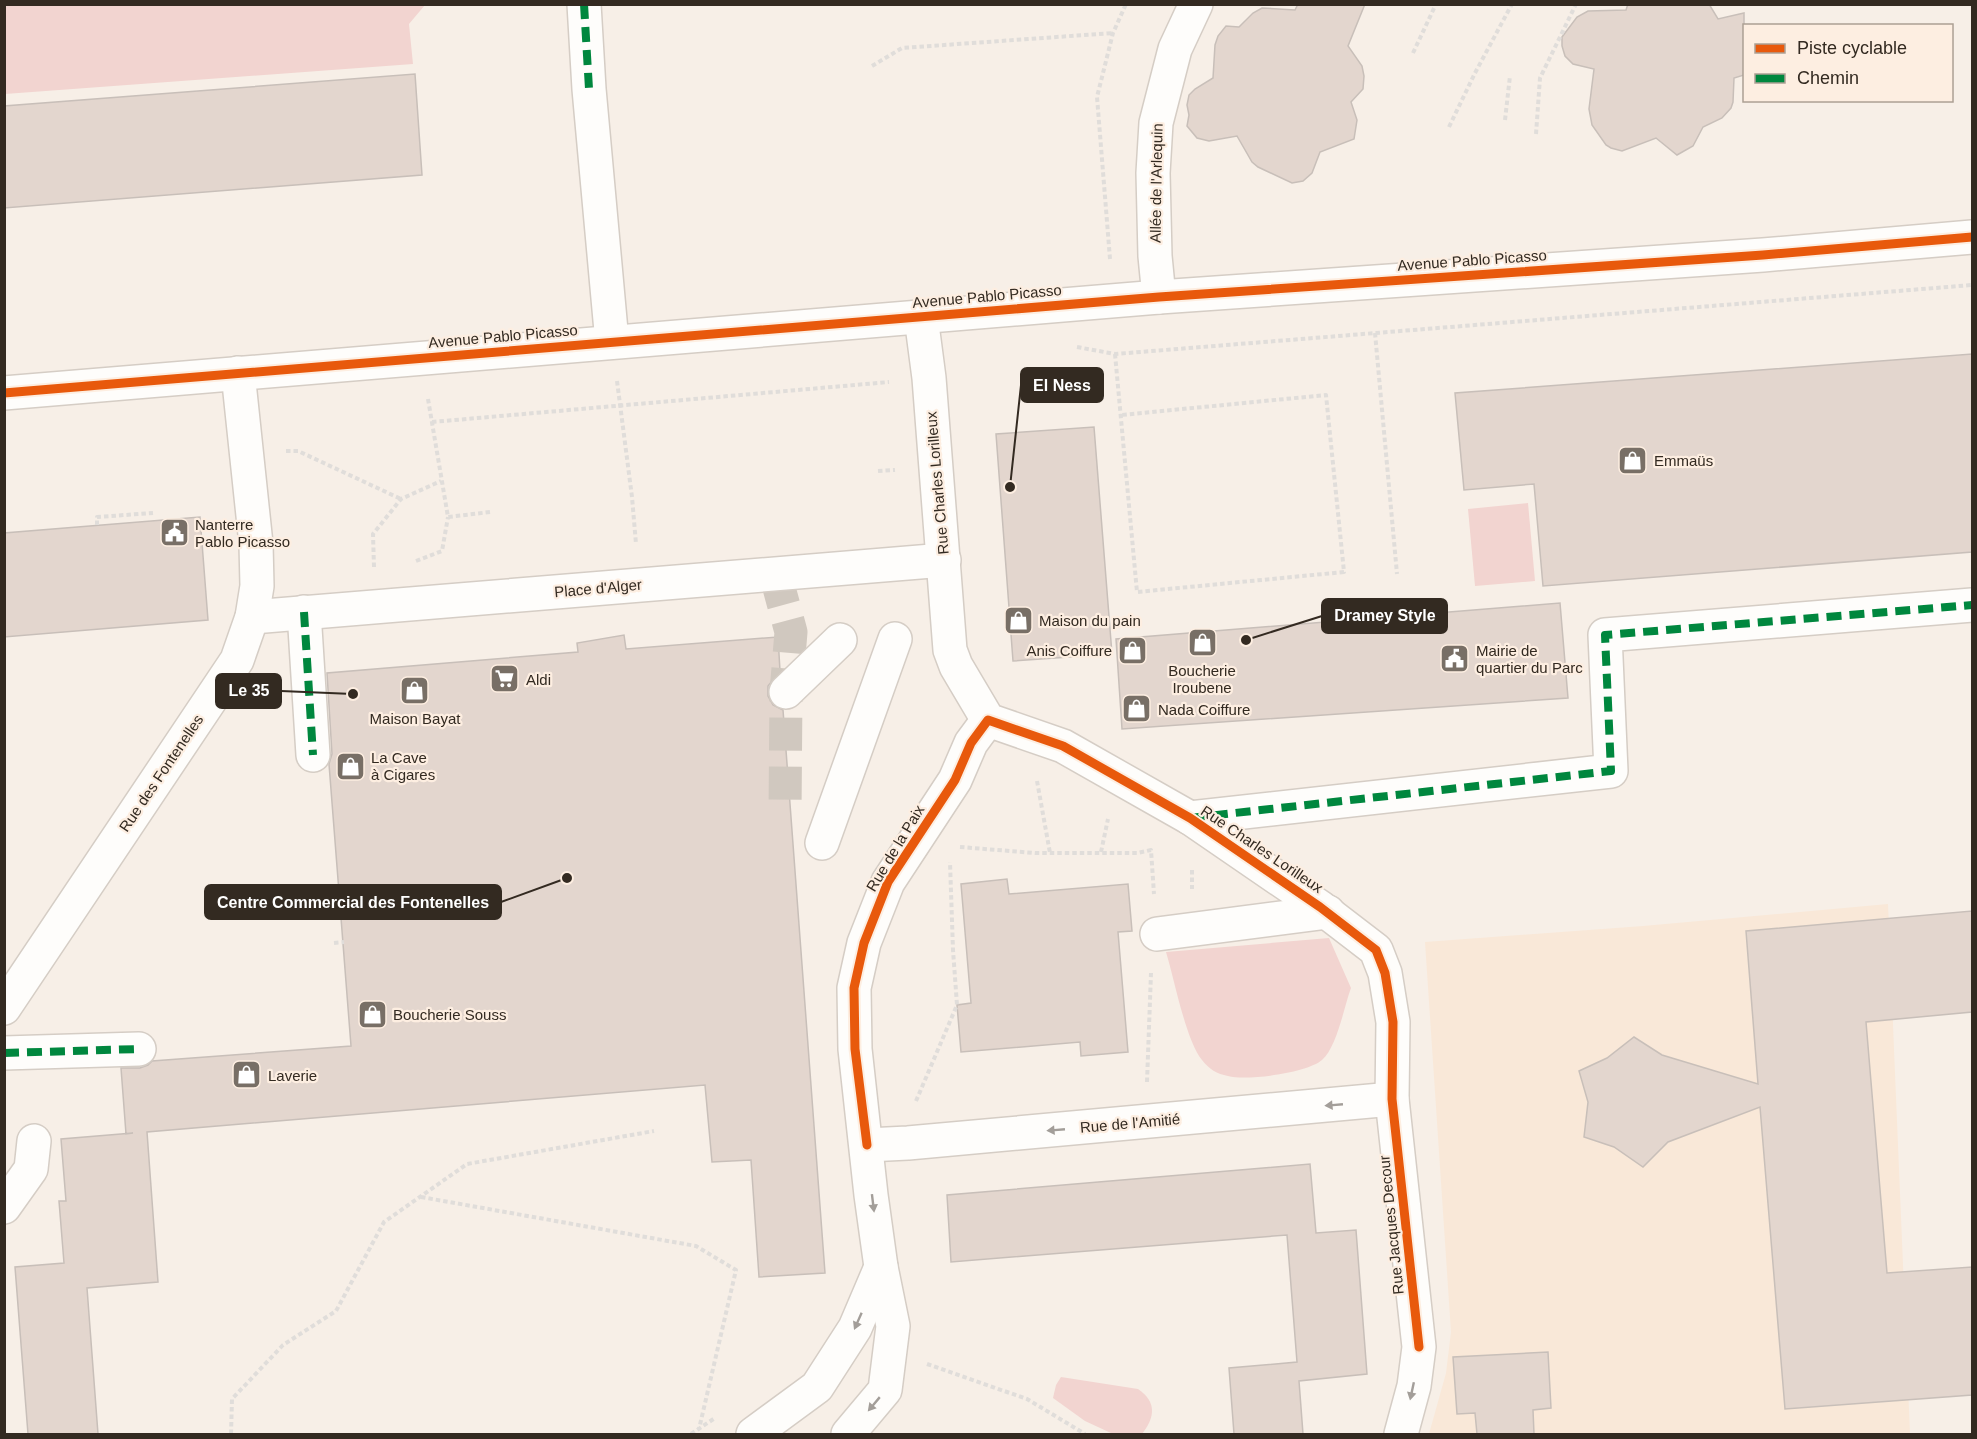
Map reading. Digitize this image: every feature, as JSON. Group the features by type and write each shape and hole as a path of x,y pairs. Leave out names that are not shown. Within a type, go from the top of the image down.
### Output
{"street":[{"path":"584,4 589,89 612,342"},
{"name":"Allée de l'Arlequin","path":"1159,297 1155,256 1156,123 1176,49 1196,4"},
{"name":"Avenue Pablo Picasso","path":"4,393 1159,297 1751,256 1972,237"},
{"name":"Rue Charles Lorilleux","path":"921,317 929,378 950,650 956,666 988,720 1063,746 1190,818 1328,912 1376,950 1385,974 1393,1022 1392,1099"},
{"name":"Rue des Fontenelles","path":"4,1008 237,660 252,617 257,585 256,544 237,373"},
{"name":"Place d'Alger","path":"252,617 944,560"},
{"path":"1190,818 1611,771 1605,635 1972,604"},
{"path":"304,612 313,755"},
{"path":"822,843 895,639"},
{"path":"786,692 840,640"},
{"name":"Rue de la Paix","path":"848,1434 885,1390 893,1326 881,1267 855,1049 854,988 864,944 888,882 955,780 971,743 988,720"},
{"path":"1158,934 1328,912"},
{"path":"4,1053 139,1049"},
{"name":"Rue de l'Amitié","path":"867,1145 1392,1099"},
{"name":"Rue Jacques Decour","path":"1392,1099 1419,1347 1414,1386 1401,1434"},
{"path":"4,1207 31,1169 34,1141"},
{"name":"Rue de la Paix","path":"753,1434 817,1387 855,1328 881,1267"}],"path":[{"path":"1110,260 1097,97 1113,33 1126,4"},
{"path":"1413,53 1436,4"},
{"path":"1449,127 1474,73 1512,4"},
{"path":"1536,134 1540,78 1576,4"},
{"path":"872,66 902,48 1113,33"},
{"path":"1504,120 1510,76"},
{"path":"1070,345 1115,354 1972,285"},
{"path":"1375,333 1397,574"},
{"path":"612,342 633,509 637,556 635,585"},
{"path":"1115,354 1137,592 1344,572 1326,395 1121,415"},
{"path":"432,422 899,381"},
{"path":"413,561 441,550 448,517 427,393"},
{"path":"245,452 298,451 401,499"},
{"path":"374,606 373,534 401,499 442,481"},
{"path":"448,517 490,512"},
{"path":"97,525 97,517 153,513"},
{"path":"374,568 384,566"},
{"path":"1039,791 1050,853"},
{"path":"1101,852 1110,809"},
{"path":"1190,818 1193,929"},
{"path":"950,846 1050,853 1137,853 1151,850 1158,934 1150,979 1145,1122"},
{"path":"908,1143 916,1099 957,1005 950,858"},
{"path":"334,943 344,942"},
{"path":"231,1434 232,1399 283,1345 336,1311 384,1222 467,1164 654,1131"},
{"path":"420,1197 696,1246 736,1269 699,1429"},
{"path":"922,1362 1027,1399 1085,1434"}],"shaded area":[{"path":"5,4 425,5 409,24 413,64 5,94"},
{"path":"1528,503 1535,581 1475,586 1468,509"},
{"path":"1888,904 1910,1434 1429,1434 1446,1373 1451,1332 1425,942 1643,926"},
{"path":"1329,938 1351,988 1336,1037 1322,1060 1304,1069 1277,1075 1249,1077 1224,1075 1207,1066 1196,1051 1191,1039 1166,952"},
{"path":"1061,1377 1138,1389 1151,1404 1150,1422 1142,1434 1113,1434 1085,1421 1053,1398 1056,1385"}],"building":[{"path":"1298,4 1365,4 1348,46 1362,66 1364,76 1363,89 1351,102 1357,120 1354,139 1320,152 1312,173 1303,181 1292,183 1252,162 1237,136 1209,141 1197,138 1187,126 1189,115 1187,105 1189,95 1213,78 1215,45 1218,36 1226,26 1239,27 1253,13 1262,8 1295,10"},
{"path":"1628,4 1709,4 1718,19 1744,13 1743,75 1734,78 1731,108 1722,118 1703,127 1693,146 1677,155 1656,138 1622,151 1606,145 1592,125 1589,109 1594,69 1573,64 1565,56 1562,37 1577,17 1588,11 1626,10"},
{"path":"415,74 422,175 4,208 4,106"},
{"path":"1972,354 1972,552 1543,586 1534,484 1464,490 1455,393"},
{"path":"1094,427 1112,654 1013,661 996,434"},
{"path":"200,517 208,620 4,637 4,533"},
{"path":"1560,603 1568,698 1122,729 1116,639"},
{"path":"624,635 626,649 778,637 780,671 768,686 768,696 773,705 783,710 825,1273 759,1277 751,1160 712,1162 705,1085 147,1132 158,1282 87,1288 98,1434 28,1434 15,1267 64,1263 59,1201 66,1201 61,1139 126,1134 121,1068 140,1068 152,1061 351,1046 329,764 332,754 327,673 578,652 577,643"},
{"path":"1007,879 1009,894 1128,884 1132,931 1118,932 1128,1052 1081,1056 1080,1042 961,1052 957,1005 971,1003 961,884"},
{"path":"1972,911 1972,1012 1866,1022 1887,1273 1972,1267 1972,1395 1785,1409 1760,1107 1668,1142 1643,1167 1614,1147 1584,1137 1588,1102 1579,1071 1607,1058 1634,1037 1662,1055 1758,1084 1746,931"},
{"path":"1310,1164 1316,1233 1356,1230 1367,1374 1299,1381 1303,1434 1234,1434 1229,1368 1297,1362 1287,1235 951,1262 947,1195"},
{"path":"1548,1352 1551,1408 1533,1410 1534,1434 1477,1434 1475,1413 1457,1414 1453,1357"}],"tunnel":[{"path":"775,573 791,632 786,692 785,815"}],"marked path":[{"path":"584,4 589,89"},
{"path":"1190,818 1611,771 1605,635 1972,605"},
{"path":"304,612 313,755"},
{"path":"4,1053 139,1049"}],"cycle path":[{"path":"4,393 1159,297 1763,255 1972,237"},
{"path":"867,1145 855,1049 854,988 864,943 888,882 955,780 971,743 988,720 1063,746 1190,818 1320,907 1376,950 1385,973 1393,1022 1392,1099 1419,1347"}],"place":[{"name":"Emmaüs","path":"1633,460"},
{"name":"El Ness","path":"1010,487"},
{"name":"Nanterre Pablo Picasso","path":"174,533"},
{"name":"Maison du pain","path":"1018,620"},
{"name":"Dramey Style","path":"1246,640"},
{"name":"Boucherie Iroubene","path":"1202,643"},
{"name":"Anis Coiffure","path":"1133,650"},
{"name":"Mairie de quartier du Parc","path":"1455,659"},
{"name":"Aldi","path":"505,679"},
{"name":"Maison Bayat","path":"415,691"},
{"name":"Le 35","path":"353,694"},
{"name":"Nada Coiffure","path":"1137,709"},
{"name":"La Cave à Cigares","path":"350,766"},
{"name":"Centre Commercial des Fontenelles","path":"567,878"},
{"name":"Boucherie Souss","path":"372,1014"},
{"name":"Laverie","path":"247,1075"}]}
